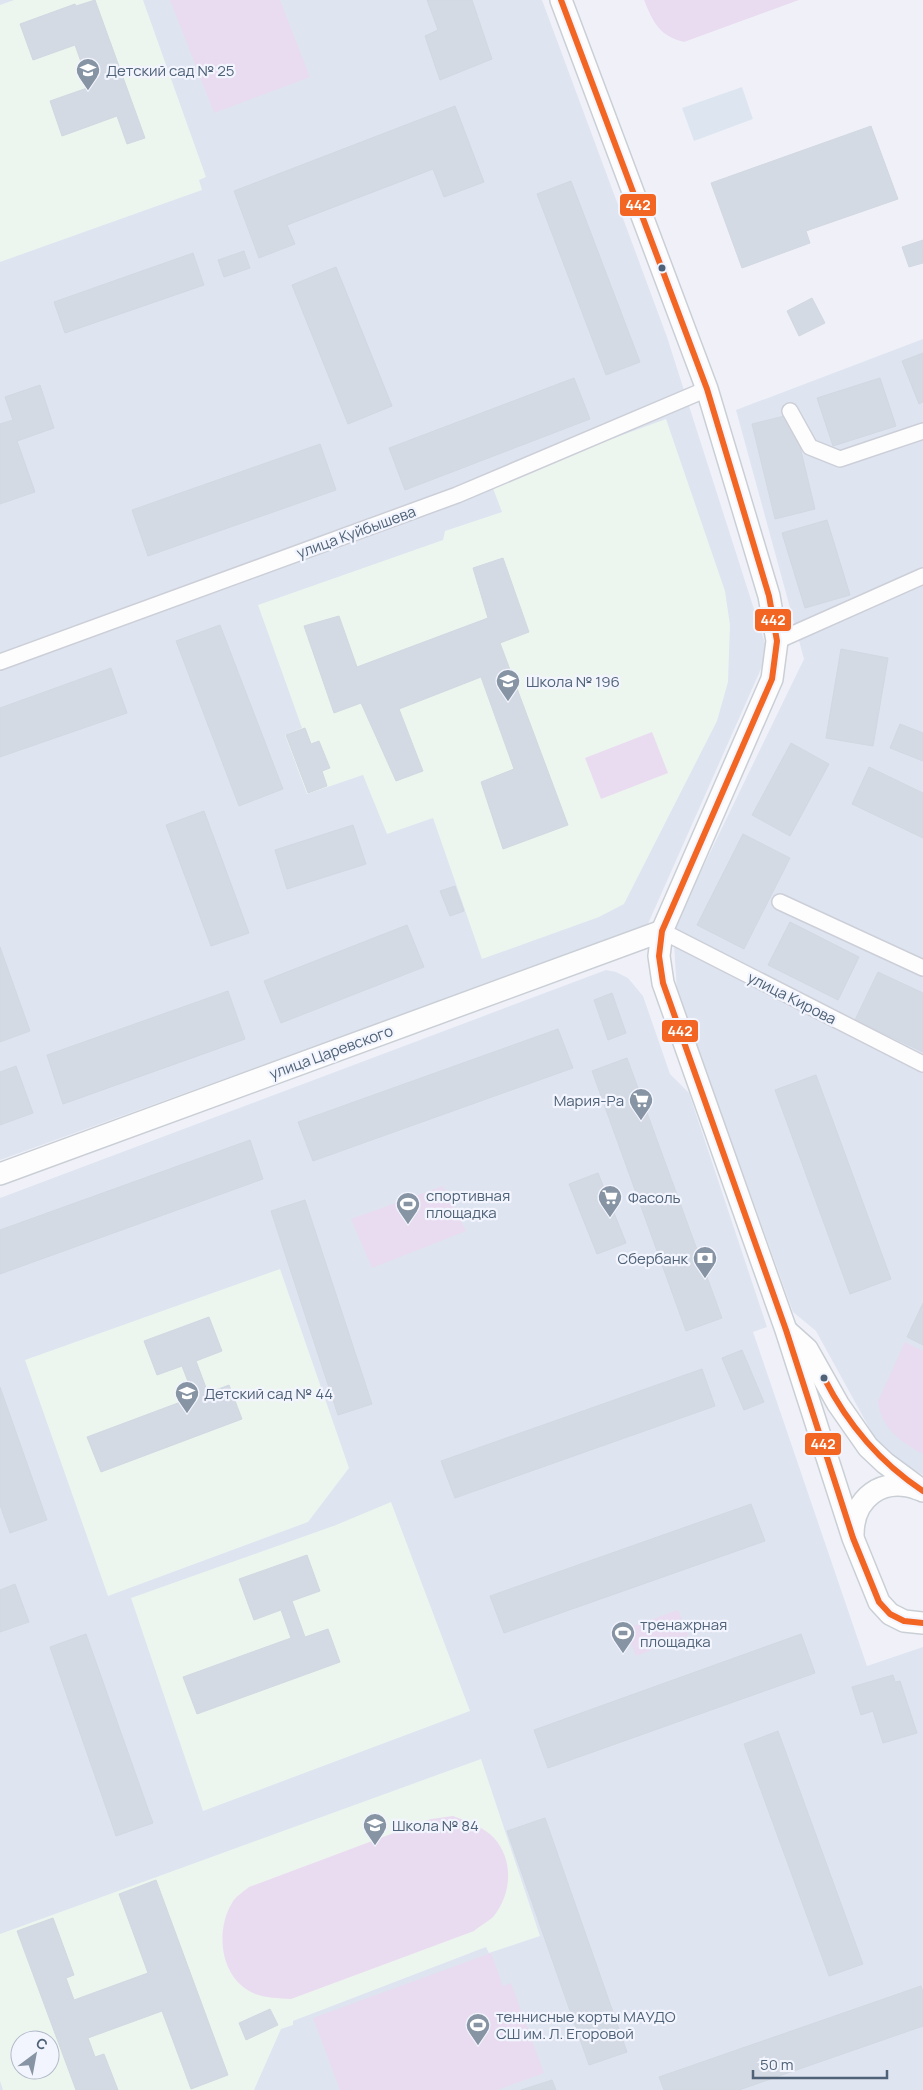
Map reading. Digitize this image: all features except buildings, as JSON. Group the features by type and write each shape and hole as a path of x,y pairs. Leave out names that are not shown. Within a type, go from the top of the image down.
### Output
{"main road":[{"path":"561,0 707,389 769,596 777,641 772,678 662,931 659,956 663,983 786,1330 853,1538 880,1602 890,1614 904,1621 923,1623"},
{"name":"улица Царевского","path":"0,1174 662,931"},
{"path":"786,1330 807,1349 838,1404 868,1447 884,1463 922,1490"},
{"path":"853,1538 853,1523 858,1509 872,1493 892,1485 907,1485 922,1490"}],"street":[{"name":"улица Куйбышева","path":"0,662 457,495 707,389"},
{"path":"790,411 810,447 840,459 923,431"},
{"path":"777,641 923,576"},
{"path":"780,902 923,968"},
{"name":"улица Кирова","path":"662,931 923,1064"}],"shaded area":[{"path":"0,0 542,0 667,337 768,653 647,926 0,1160"},
{"name":"Детский сад № 25","path":"14,0 143,0 206,177 199,180 202,190 0,262 0,5"},
{"path":"170,0 280,0 310,77 214,113"},
{"path":"644,0 799,0 684,42 668,36 658,27"},
{"path":"742,87 753,119 694,141 682,108"},
{"path":"923,339 923,1475 892,1457 877,1442 816,1331 793,1312 677,991 673,929 804,659 736,410"},
{"name":"Школа № 196","path":"666,419 725,591 730,625 728,682 717,721 624,904 599,917 482,959 433,818 387,834 363,775 307,794 285,735 302,728 258,605 443,540 445,531 502,512 491,483"},
{"path":"652,732 668,773 601,799 585,758"},
{"path":"606,970 616,972 628,978 643,996 670,1074 689,1093 767,1327 753,1332 867,1666 923,1647 923,2090 0,2090 0,1198"},
{"name":"спортивная площадка","path":"443,1186 466,1231 372,1268 351,1219"},
{"name":"Детский сад № 44","path":"280,1269 349,1468 308,1522 108,1596 25,1360"},
{"path":"905,1342 923,1351 923,1454 893,1434 883,1419 878,1401"},
{"path":"391,1502 470,1711 203,1811 131,1598 336,1525"},
{"path":"678,1610 689,1635 636,1656 625,1629"},
{"name":"Школа № 84","path":"481,1759 540,1936 489,1953 486,1947 293,2021 293,2025 281,2029 254,2090 3,2090 0,2081 0,1934"},
{"path":"453,1816 475,1825 490,1834 505,1856 508,1877 507,1888 499,1908 489,1921 474,1931 291,1999 258,1995 242,1986 233,1977 224,1953 223,1927 233,1901 249,1887 431,1819"},
{"path":"491,1953 503,1986 511,1983 544,2073 497,2090 340,2090 313,2018"}],"transit line":[{"name":"442","path":"561,0 707,389 769,596 777,641 772,679 662,931 659,956 663,983 786,1330 853,1538 879,1602 890,1614 904,1621 923,1623"},
{"name":"442","path":"824,1378 843,1411 866,1441 892,1468 923,1491"}],"place":[{"name":"Детский сад № 25","path":"88,91"},
{"name":"Школа № 196","path":"508,702"},
{"name":"Мария-Ра","path":"641,1121"},
{"name":"Фасоль","path":"610,1218"},
{"name":"спортивная площадка","path":"408,1225"},
{"name":"Сбербанк","path":"705,1279"},
{"name":"Детский сад № 44","path":"187,1414"},
{"name":"тренажрная площадка","path":"623,1654"},
{"name":"Школа № 84","path":"375,1846"},
{"name":"теннисные корты МАУДО СШ им. Л. Егоровой","path":"478,2046"}]}
